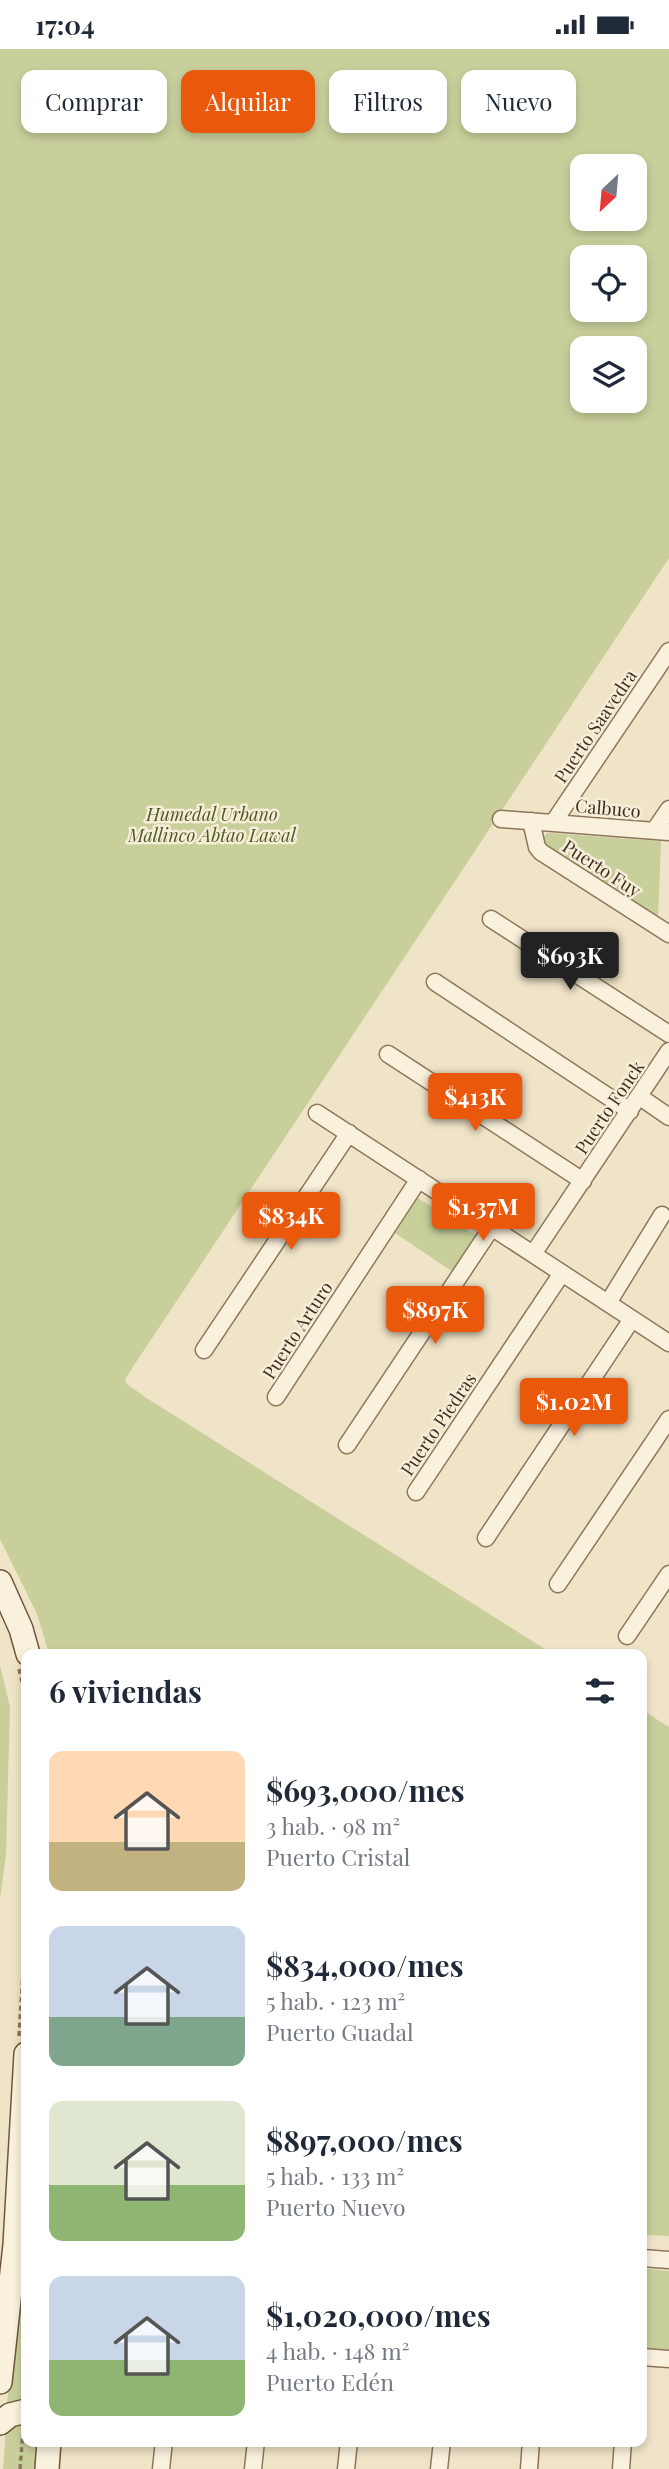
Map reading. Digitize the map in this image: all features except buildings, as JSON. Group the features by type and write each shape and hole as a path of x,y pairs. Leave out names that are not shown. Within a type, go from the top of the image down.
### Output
{"main road":[{"path":"0,1582 21,1629 27,1649"},
{"path":"0,2382 15,2245 21,2141"},
{"path":"0,2423 10,2415 21,2412"},
{"path":"47,2469 49,2447"}],"street":[{"name":"Puerto Saavedra","path":"553,823 669,651"},
{"path":"662,832 669,809"},
{"name":"Calbuco","path":"501,819 662,832"},
{"name":"Puerto Fuy","path":"531,821 537,847 541,852 669,935"},
{"path":"491,919 669,1034"},
{"path":"435,982 635,1104 669,1117"},
{"name":"Puerto Fonck","path":"533,1254 669,1051"},
{"path":"388,1054 583,1181"},
{"path":"317,1113 669,1343"},
{"path":"204,1350 349,1133"},
{"name":"Puerto Arturo","path":"276,1397 419,1179"},
{"path":"608,1303 662,1215"},
{"path":"346,1445 492,1227"},
{"name":"Puerto Piedras","path":"415,1492 562,1273"},
{"path":"486,1538 632,1319"},
{"path":"558,1584 669,1419"},
{"path":"627,1636 669,1574"},
{"path":"647,2258 669,2260"},
{"path":"647,2357 669,2359"},
{"path":"161,2469 163,2447"},
{"path":"253,2469 255,2447"},
{"path":"346,2469 348,2447"},
{"path":"439,2469 441,2447"},
{"path":"529,2469 531,2447"},
{"path":"621,2469 623,2447"}],"green space":[{"name":"Humedal Urbano Mallinco Abtao Lawal","path":"0,49 669,49 669,558 125,1379 127,1384 145,1397 545,1649 48,1649 37,1614 0,1539"},
{"path":"547,833 661,841 658,919 551,853 541,840"},
{"path":"418,1198 475,1235 475,1240 453,1272 395,1233"},
{"path":"0,1665 10,1707 6,1854 0,1900"},
{"path":"647,1713 669,1727 669,2236 647,2235"},
{"path":"647,2269 669,2271 669,2355 647,2353"},
{"path":"21,2281 21,2404 7,2403"},
{"path":"21,2419 21,2447 38,2447 36,2469 3,2469 6,2426"}]}
